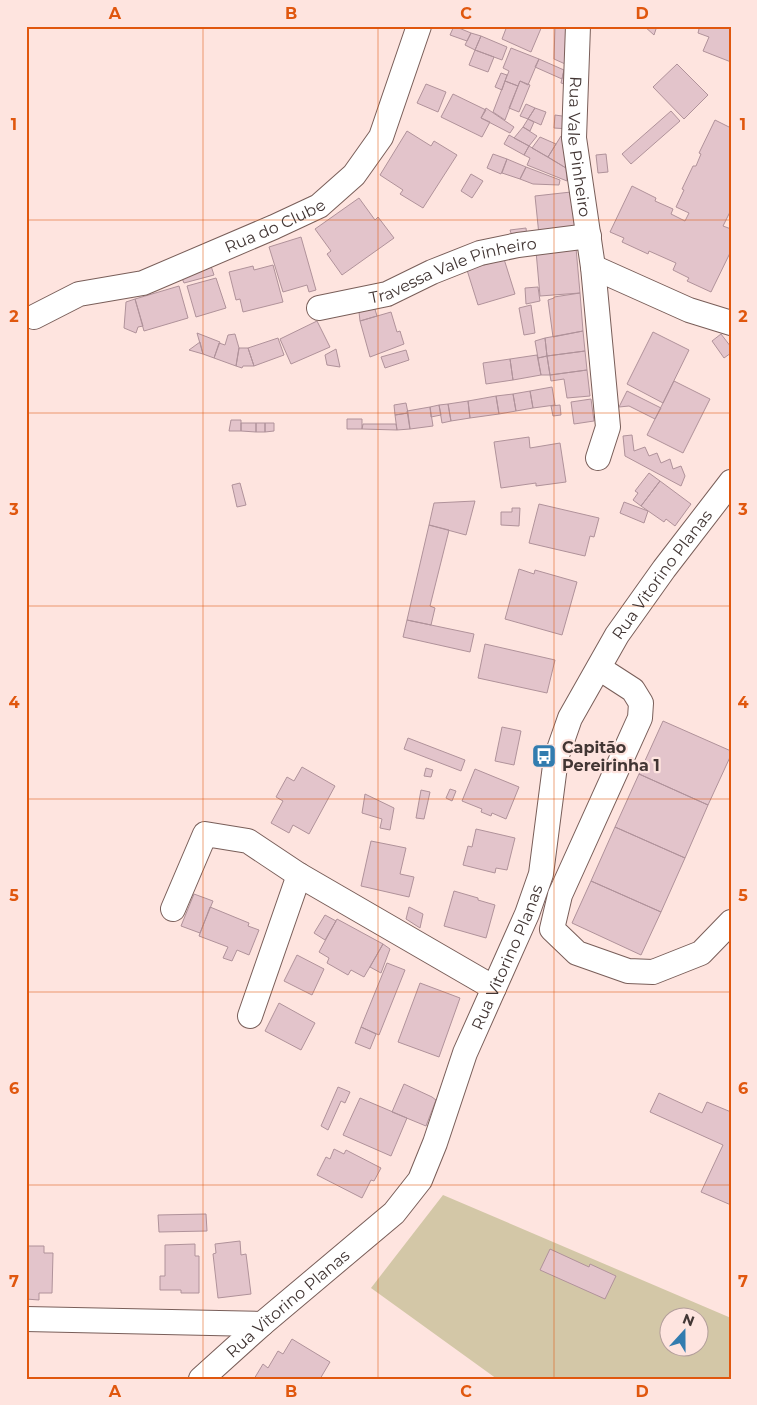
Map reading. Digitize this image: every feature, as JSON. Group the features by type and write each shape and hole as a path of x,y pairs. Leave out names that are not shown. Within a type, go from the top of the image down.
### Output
{"street":[{"name":"Rua do Clube","path":"34,317 79,294 143,283 319,206 354,175 381,137 419,26"},
{"name":"Rua Vale Pinheiro","path":"578,26 574,138 593,267 608,427 598,458"},
{"name":"Travessa Vale Pinheiro","path":"319,308 387,294 432,272 480,253 518,245 588,236"},
{"path":"593,267 689,310 726,318"},
{"name":"Rua Vitorino Planas","path":"201,1379 262,1324 394,1213 420,1180 435,1143 465,1053 527,914 541,874 556,758 570,718 617,635 664,569 731,482"},
{"path":"599,668 633,690 641,702 640,718 560,895 552,929 577,953 628,971 653,972 700,953 731,922"},
{"path":"174,909 206,834 248,841 299,875 494,988"},
{"path":"250,1016 299,875"},
{"path":"26,1319 262,1324"}],"shaded area":[{"path":"443,1195 708,1308 660,1308 660,1358 710,1358 710,1309 731,1318 731,1379 497,1379 371,1288"}],"building":[{"path":"454,26 471,33 467,41 450,35"},
{"path":"507,26 542,26 531,52 502,39"},
{"path":"555,26 572,26 572,67 554,59"},
{"path":"644,26 657,26 654,35"},
{"path":"691,26 731,26 731,62 703,51 709,37 698,33 699,29"},
{"path":"471,33 481,36 475,50 465,45"},
{"path":"481,36 507,47 502,60 475,50"},
{"path":"511,48 539,59 528,85 520,81 518,86 505,81 509,71 503,68"},
{"path":"475,50 494,57 488,72 469,65"},
{"path":"539,59 564,70 562,79 535,67"},
{"path":"677,64 708,95 684,119 653,87"},
{"path":"564,70 573,73 572,86 561,83"},
{"path":"501,73 507,75 502,90 495,87"},
{"path":"505,81 518,86 505,120 493,112"},
{"path":"520,81 530,85 519,112 509,108"},
{"path":"426,84 446,92 438,112 417,103"},
{"path":"453,94 486,110 481,118 490,122 482,137 441,117"},
{"path":"526,104 535,108 528,119 520,116"},
{"path":"486,108 514,127 510,133 481,118"},
{"path":"535,108 546,112 541,125 528,119"},
{"path":"671,111 680,121 631,164 622,154"},
{"path":"555,115 569,117 569,129 554,128"},
{"path":"528,119 534,122 530,131 523,127"},
{"path":"715,120 731,128 731,210 723,226 731,229 731,251 711,292 687,281 689,278 673,270 676,263 649,251 648,254 622,242 624,238 610,232 632,186 656,198 655,201 673,209 671,214 685,221 689,213 676,207 684,190 682,189 693,166 696,166 701,154 699,153"},
{"path":"523,127 537,136 529,146 514,138"},
{"path":"407,131 431,146 434,141 457,155 423,208 400,194 403,190 380,175"},
{"path":"509,135 529,146 524,155 504,144"},
{"path":"561,136 569,138 566,168 548,157"},
{"path":"540,137 556,144 548,157 532,148"},
{"path":"529,146 566,168 567,181 527,165 530,158 524,155"},
{"path":"493,154 507,159 501,174 487,168"},
{"path":"606,154 608,172 598,173 596,155"},
{"path":"507,159 526,167 520,179 502,173"},
{"path":"526,167 560,180 559,185 533,184 520,179"},
{"path":"471,174 483,181 472,198 461,191"},
{"path":"571,192 575,228 539,235 535,196"},
{"path":"359,198 375,220 378,217 394,238 342,275 327,254 331,251 315,229"},
{"path":"526,228 527,237 513,239 510,230"},
{"path":"301,237 316,290 309,292 307,285 283,292 269,247"},
{"path":"576,248 580,293 540,296 536,251"},
{"path":"504,259 515,294 478,305 467,270"},
{"path":"210,263 214,275 184,283 181,276"},
{"path":"273,265 283,302 243,312 240,299 236,300 229,272 253,266 254,270"},
{"path":"216,278 226,308 196,317 187,286"},
{"path":"179,286 188,318 144,331 135,299"},
{"path":"538,287 540,301 526,304 525,288"},
{"path":"580,293 583,331 553,337 548,300 554,297"},
{"path":"135,299 143,326 138,327 136,333 124,328 126,302"},
{"path":"531,305 535,333 524,335 519,308"},
{"path":"374,306 377,316 360,321 359,312"},
{"path":"391,312 397,332 400,331 404,344 370,357 360,321"},
{"path":"317,321 330,347 291,364 280,339"},
{"path":"583,331 585,351 547,356 545,338"},
{"path":"653,332 689,350 663,403 627,384"},
{"path":"197,333 220,342 214,358 203,354"},
{"path":"235,334 239,348 236,366 214,358 219,343 225,345 228,335"},
{"path":"721,334 731,347 731,353 724,358 712,341"},
{"path":"278,338 284,355 254,366 248,348"},
{"path":"545,338 547,356 538,358 535,341"},
{"path":"200,342 203,354 189,350"},
{"path":"239,348 248,348 254,366 243,366 242,368 236,366"},
{"path":"336,349 340,367 327,365 325,355"},
{"path":"406,350 409,360 385,368 381,357"},
{"path":"585,351 587,370 550,375 547,356"},
{"path":"537,355 541,375 513,380 510,359"},
{"path":"547,356 550,375 541,375 538,358"},
{"path":"510,359 513,380 486,384 483,363"},
{"path":"587,370 590,396 567,398 564,379 551,381 550,375"},
{"path":"674,381 710,399 683,453 647,435"},
{"path":"552,387 555,405 533,408 530,391"},
{"path":"530,391 533,408 516,411 513,394"},
{"path":"627,391 661,408 655,419 629,406 619,407"},
{"path":"513,394 516,411 499,414 496,396"},
{"path":"496,396 499,414 470,418 468,401"},
{"path":"591,399 594,421 574,424 571,402"},
{"path":"468,401 470,418 451,421 448,404"},
{"path":"406,403 408,413 395,415 394,405"},
{"path":"448,404 451,421 442,423 439,405"},
{"path":"439,405 441,415 431,417 430,407"},
{"path":"560,405 561,415 553,416 551,406"},
{"path":"430,407 433,426 410,429 407,411"},
{"path":"408,413 410,429 397,430 395,415"},
{"path":"347,419 362,419 362,429 347,429"},
{"path":"231,420 241,420 241,431 229,431"},
{"path":"241,423 256,423 256,432 241,431"},
{"path":"256,423 265,423 265,432 256,432"},
{"path":"265,423 274,423 274,431 265,432"},
{"path":"363,424 396,424 397,430 362,429"},
{"path":"632,435 634,451 645,447 649,456 657,453 661,463 670,459 673,469 681,466 685,476 681,486 625,456 623,436"},
{"path":"529,437 530,448 560,443 566,482 536,486 536,483 501,488 494,442"},
{"path":"649,473 660,481 641,506 633,500 638,493 635,491"},
{"path":"660,481 691,504 675,526 666,519 664,522 641,506"},
{"path":"240,483 246,505 237,507 232,485"},
{"path":"475,501 466,535 429,525 434,503"},
{"path":"624,502 648,511 644,523 620,513"},
{"path":"539,504 599,518 594,537 590,536 585,556 529,543"},
{"path":"512,508 520,508 519,526 501,525 501,512 512,512"},
{"path":"429,525 449,530 430,606 435,608 431,625 407,620"},
{"path":"519,569 534,574 535,570 577,582 562,635 505,619"},
{"path":"407,620 474,634 470,652 403,637"},
{"path":"485,644 555,660 547,693 478,678"},
{"path":"663,721 731,751 731,755 708,805 639,774"},
{"path":"502,727 521,731 514,765 495,761"},
{"path":"408,738 465,760 461,771 404,749"},
{"path":"302,767 335,786 309,834 293,825 289,833 271,823 283,801 276,797 287,777 294,781"},
{"path":"426,768 433,770 431,777 424,776"},
{"path":"475,769 519,787 506,819 492,813 491,816 481,812 482,809 462,801"},
{"path":"639,774 708,805 685,858 615,827"},
{"path":"450,789 456,791 452,801 446,798"},
{"path":"421,790 430,792 424,819 416,818"},
{"path":"365,794 394,808 390,830 380,828 382,819 362,813"},
{"path":"615,827 685,858 661,912 591,881"},
{"path":"476,829 515,838 507,870 496,868 495,873 463,865 468,846 472,847"},
{"path":"371,841 406,848 400,874 414,877 409,897 361,886"},
{"path":"591,881 661,912 641,955 572,923"},
{"path":"454,891 495,905 486,938 444,926"},
{"path":"194,894 213,901 200,933 181,926"},
{"path":"210,907 249,923 248,926 259,930 249,955 237,950 232,961 223,958 228,947 199,936"},
{"path":"409,907 423,914 420,928 406,919"},
{"path":"325,915 336,921 325,940 314,933"},
{"path":"337,919 383,944 364,977 351,970 348,975 327,963 329,958 319,952"},
{"path":"383,944 390,949 381,973 370,967"},
{"path":"297,955 324,969 312,995 284,981"},
{"path":"387,963 405,970 379,1035 361,1027"},
{"path":"420,983 460,998 439,1057 398,1042"},
{"path":"279,1003 315,1023 301,1050 265,1031"},
{"path":"361,1027 376,1034 370,1049 355,1043"},
{"path":"404,1084 436,1100 426,1126 392,1112"},
{"path":"338,1087 350,1092 345,1103 341,1101 328,1130 321,1126"},
{"path":"659,1093 702,1113 707,1102 731,1112 731,1205 701,1192 723,1145 650,1112"},
{"path":"360,1098 407,1118 391,1156 343,1135"},
{"path":"334,1149 344,1154 346,1150 381,1168 374,1181 371,1180 362,1198 317,1175 326,1157 330,1159"},
{"path":"206,1214 207,1231 159,1232 158,1215"},
{"path":"240,1241 241,1255 246,1254 251,1294 218,1298 213,1254 216,1253 215,1244"},
{"path":"195,1244 195,1256 199,1256 199,1293 181,1293 181,1290 160,1290 160,1276 165,1276 165,1245"},
{"path":"26,1246 44,1246 44,1253 53,1253 52,1293 39,1293 39,1300 26,1299"},
{"path":"550,1249 589,1267 590,1264 616,1276 605,1299 540,1270"},
{"path":"292,1339 330,1362 320,1379 254,1379 263,1364 268,1368 278,1351 283,1354"}],"place":[{"name":"Capitão Pereirinha 1","path":"544,756"}]}
